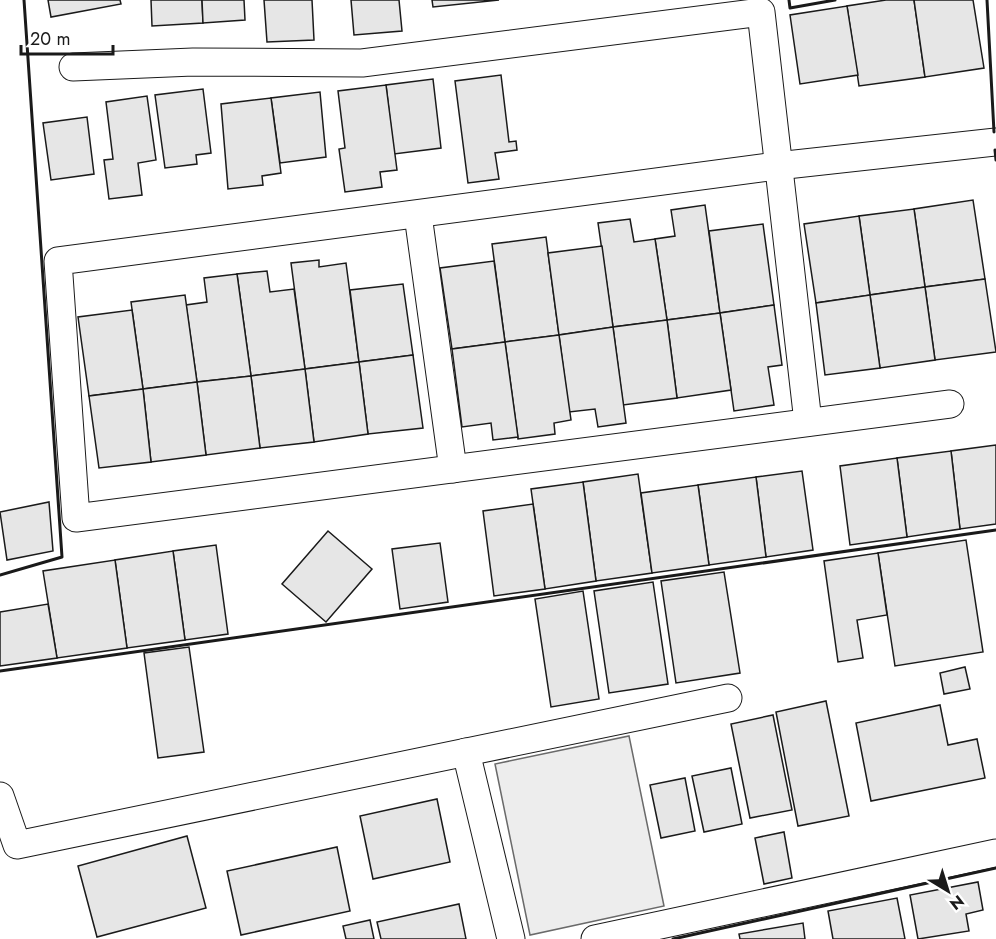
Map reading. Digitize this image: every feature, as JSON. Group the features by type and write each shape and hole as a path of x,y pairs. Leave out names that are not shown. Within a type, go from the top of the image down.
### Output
{"street":[{"path":"73,67 193,62 362,63 761,12 808,423"},
{"path":"950,404 76,518 58,261 777,166 996,142"},
{"path":"418,215 453,469"},
{"path":"0,796 16,845 728,698"},
{"path":"466,752 511,939"},
{"path":"595,939 996,853"}],"shaded area":[{"path":"629,736 664,906 530,935 495,764"}],"building":[{"path":"48,0 120,0 121,4 51,17"},
{"path":"151,0 202,0 203,23 152,26"},
{"path":"202,0 244,0 245,20 203,23"},
{"path":"264,0 312,0 314,40 267,42"},
{"path":"351,0 399,0 402,31 354,35"},
{"path":"432,0 499,0 433,7"},
{"path":"886,0 914,0 925,77 859,86 847,6"},
{"path":"914,0 973,0 984,68 925,77"},
{"path":"847,6 858,75 800,84 790,15"},
{"path":"501,75 509,142 516,141 517,150 495,153 499,179 468,183 455,81"},
{"path":"433,79 441,148 394,154 386,85"},
{"path":"386,85 397,170 380,172 382,187 345,192 339,149 345,148 338,91"},
{"path":"203,89 211,153 196,155 197,164 165,168 155,95"},
{"path":"320,92 326,157 280,163 271,98"},
{"path":"147,96 156,160 138,163 142,195 109,199 104,160 113,159 106,102"},
{"path":"271,98 281,173 262,176 263,185 228,189 221,104"},
{"path":"87,117 94,174 51,180 43,123"},
{"path":"973,200 985,279 925,287 914,209"},
{"path":"705,205 720,313 667,320 655,239 675,236 671,210"},
{"path":"914,209 925,287 870,295 859,216"},
{"path":"859,216 870,295 816,303 804,224"},
{"path":"630,219 634,242 655,239 667,320 613,327 598,223"},
{"path":"763,224 774,305 720,313 709,231"},
{"path":"546,237 559,335 505,342 492,244"},
{"path":"602,246 613,327 559,335 548,253"},
{"path":"319,260 319,267 346,263 359,362 305,369 291,263"},
{"path":"494,261 505,342 452,349 440,268"},
{"path":"267,271 270,292 294,289 305,369 251,376 237,274"},
{"path":"237,274 251,376 197,382 186,305 207,302 204,278"},
{"path":"985,279 996,352 935,360 925,287"},
{"path":"403,284 413,355 359,362 350,290"},
{"path":"925,287 935,360 880,368 870,295"},
{"path":"185,295 197,382 143,389 131,302"},
{"path":"870,295 880,368 825,375 816,303"},
{"path":"774,305 782,365 768,367 774,405 734,411 720,313"},
{"path":"132,310 143,389 89,396 78,317"},
{"path":"720,313 731,390 677,398 667,320"},
{"path":"667,320 677,398 623,405 613,327"},
{"path":"613,327 626,423 598,427 595,409 569,412 559,335"},
{"path":"559,335 571,420 554,423 555,434 518,439 505,342"},
{"path":"505,342 518,437 493,440 491,423 462,427 452,349"},
{"path":"413,355 423,428 368,434 359,362"},
{"path":"359,362 368,434 314,442 305,369"},
{"path":"305,369 314,442 260,448 251,376"},
{"path":"251,376 260,448 206,455 197,382"},
{"path":"197,382 206,455 151,462 143,389"},
{"path":"143,389 151,462 99,468 89,396"},
{"path":"996,445 996,524 960,529 951,451"},
{"path":"951,451 960,529 907,537 897,458"},
{"path":"897,458 907,537 850,545 840,466"},
{"path":"802,471 813,550 766,557 756,477"},
{"path":"638,474 652,573 596,581 583,482"},
{"path":"756,477 766,557 709,565 698,485"},
{"path":"583,482 596,581 545,589 531,489"},
{"path":"698,485 709,565 652,573 641,493"},
{"path":"49,502 53,551 7,560 0,512"},
{"path":"533,504 545,589 494,596 483,511"},
{"path":"328,531 372,569 326,622 282,584"},
{"path":"966,540 983,652 895,666 878,553"},
{"path":"440,543 448,602 400,609 392,549"},
{"path":"216,545 228,634 185,640 173,551"},
{"path":"173,551 185,640 127,648 115,560"},
{"path":"878,553 887,615 857,620 863,658 838,662 824,561"},
{"path":"115,560 127,648 57,658 43,571"},
{"path":"724,572 740,673 676,683 661,581"},
{"path":"653,582 668,684 609,693 594,591"},
{"path":"583,591 599,699 551,707 535,599"},
{"path":"48,604 57,658 0,666 0,612"},
{"path":"189,647 204,752 158,758 144,653"},
{"path":"965,667 970,689 944,694 940,673"},
{"path":"826,701 849,816 798,826 776,712"},
{"path":"940,705 948,745 977,739 985,778 871,801 856,723"},
{"path":"773,715 792,810 750,818 731,724"},
{"path":"731,768 742,824 704,832 692,776"},
{"path":"685,778 695,831 661,838 650,785"},
{"path":"437,799 450,862 373,879 360,816"},
{"path":"784,832 792,878 764,884 755,838"},
{"path":"187,836 206,908 97,937 78,866"},
{"path":"337,847 350,911 241,935 227,871"},
{"path":"978,882 983,910 966,914 969,931 918,939 910,895"},
{"path":"897,898 905,939 833,939 828,911"},
{"path":"459,904 466,939 381,939 377,922"},
{"path":"370,920 374,939 346,939 343,926"},
{"path":"803,923 805,939 740,939 739,934"}],"wall":[{"path":"0,575 62,557 24,0"},
{"path":"789,0 790,8 835,0"},
{"path":"987,0 994,132"},
{"path":"995,150 996,160"},
{"path":"0,671 996,530"},
{"path":"673,939 996,868"}]}
